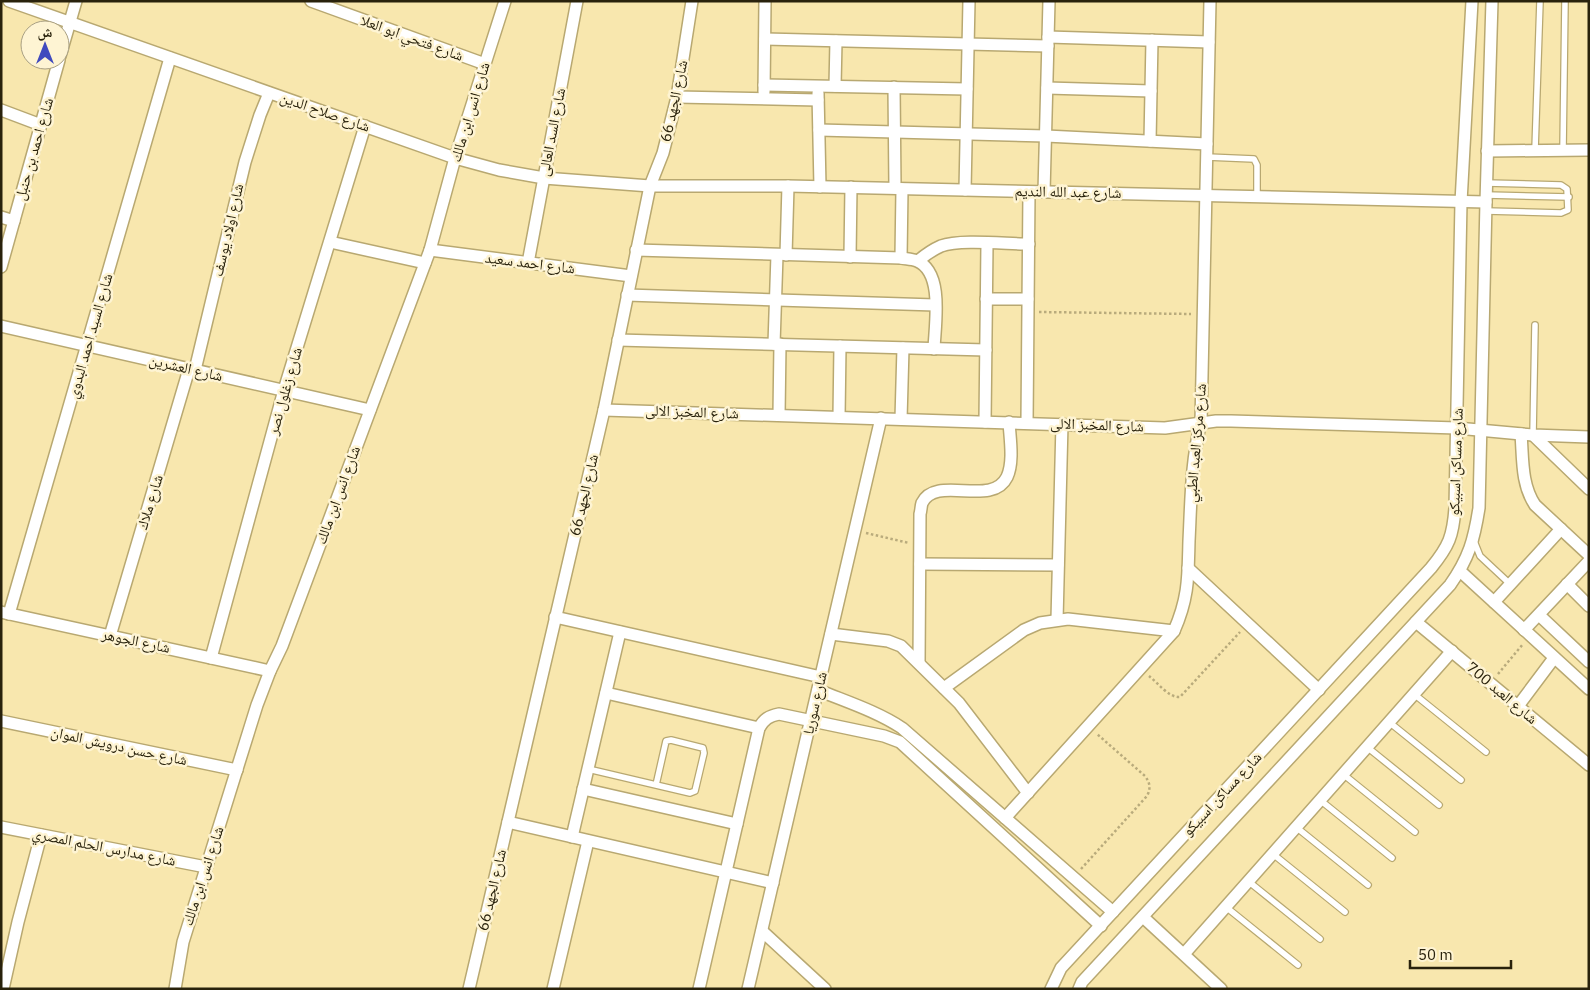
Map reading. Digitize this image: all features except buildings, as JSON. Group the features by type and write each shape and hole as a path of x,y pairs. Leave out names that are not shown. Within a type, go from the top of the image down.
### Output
{"street":[{"name":"شارع صلاح الدين","path":"9,1 64,20"},
{"path":"70,22 76,1"},
{"name":"شارع فتحي ابو العلا","path":"311,1 485,64"},
{"name":"شارع انس ابن مالك","path":"175,989 183,942 270,670 282,646 430,250 455,158 505,1"},
{"name":"شارع السد العالى","path":"528,263 577,1"},
{"name":"شارع الجهد 66","path":"469,989 604,410 650,186 665,146 677,97 692,1"},
{"path":"764,99 765,1"},
{"path":"966,190 969,1"},
{"path":"1044,192 1049,1"},
{"name":"شارع مركز العبد الطبي","path":"1005,818 1174,631 1183,611 1187,590 1192,470 1201,422 1210,1"},
{"name":"شارع مساكن اسبيكو","path":"1051,989 1061,968 1319,690 1431,568 1445,550 1453,530 1455,515 1461,202 1472,1"},
{"name":"شارع مساكن اسبيكو","path":"1079,989 1082,982 1450,586 1460,571 1474,541 1479,508 1492,1"},
{"name":"شارع صلاح الدين","path":"70,22 455,158 499,170 544,178 650,186"},
{"path":"765,39 968,44 1152,40 1209,42"},
{"path":"1150,141 1152,40"},
{"path":"835,86 836,41"},
{"name":"شارع السيد احمد البدوي","path":"5,613 87,345 170,58"},
{"name":"شارع احمد بن حنبل","path":"1,267 56,70"},
{"path":"764,85 967,89"},
{"path":"818,86 820,187"},
{"path":"894,87 902,258"},
{"path":"1047,88 1151,91"},
{"name":"شارع اولاد يوسف","path":"192,369 245,162 260,115 270,93"},
{"path":"677,97 818,100"},
{"path":"1,110 41,124"},
{"name":"شارع زغلول نصر","path":"211,658 284,390 365,126"},
{"path":"819,130 1046,136 1207,144"},
{"path":"1487,151 1589,150"},
{"name":"شارع عبد الله النديم","path":"650,186 851,187 1461,202 1486,198"},
{"path":"779,415 775,300 788,186"},
{"path":"850,257 851,187"},
{"path":"1027,423 1029,192"},
{"path":"1,217 14,221"},
{"path":"330,242 425,263"},
{"path":"918,261 929,252 957,243 1028,244"},
{"path":"985,422 987,244"},
{"name":"شارع احمد سعيد","path":"430,250 631,276"},
{"path":"636,250 902,258 918,261 930,272 936,287 934,348"},
{"path":"627,295 935,305"},
{"path":"986,299 1028,299"},
{"name":"شارع العشرين","path":"1,326 370,410"},
{"path":"618,340 986,350"},
{"path":"839,417 840,346"},
{"path":"901,419 903,348"},
{"name":"شارع ملاك","path":"110,636 192,369"},
{"name":"شارع المخبز الالى","path":"604,410 1164,428 1201,422 1231,421 1457,428 1589,437"},
{"name":"شارع سوريا","path":"748,989 881,418"},
{"path":"919,663 920,514 922,503 930,494 942,490 985,491 998,487 1007,478 1010,466 1010,422"},
{"path":"1057,620 1062,424"},
{"path":"1527,434 1589,489"},
{"path":"1527,434 1525,486 1529,496 1535,505 1589,555"},
{"path":"1494,602 1562,529"},
{"path":"1527,633 1539,615 1589,561"},
{"path":"920,564 1058,565"},
{"path":"1188,568 1319,690"},
{"path":"1460,571 1589,689"},
{"path":"1567,584 1589,606"},
{"name":"شارع الجوهر","path":"5,613 270,670"},
{"path":"1539,615 1589,662"},
{"path":"555,618 820,678"},
{"path":"944,688 1024,630 1040,623 1068,619 1174,631"},
{"name":"شارع العبد 700","path":"1416,622 1589,765"},
{"path":"572,837 620,632"},
{"path":"831,634 895,643 901,646 959,704 1028,793"},
{"path":"1184,954 1452,651"},
{"path":"1518,706 1554,658"},
{"path":"818,690 869,710 902,728 1113,912"},
{"path":"606,693 759,728"},
{"path":"699,989 759,728 763,721 770,716 779,714 884,736 900,742 1100,926"},
{"name":"شارع حسن درويش الموان","path":"1,721 237,770"},
{"path":"583,789 737,824"},
{"path":"508,822 773,883"},
{"name":"شارع مدارس الحلم المصري","path":"1,827 206,867"},
{"path":"3,989 41,835"},
{"path":"553,989 588,840"},
{"path":"1143,917 1221,989"},
{"path":"762,931 825,989"}],"lane":[{"path":"1535,150 1540,1"},
{"path":"1563,150 1565,1"},
{"path":"1207,157 1254,159 1257,165 1256,197"},
{"path":"1561,185 1568,189 1569,197 1568,210 1562,213 1486,198 1561,185"},
{"path":"1486,198 1569,197"},
{"path":"1527,434 1535,326"},
{"path":"1474,541 1480,556 1510,584"},
{"path":"1414,694 1486,752"},
{"path":"1389,722 1461,780"},
{"path":"588,769 656,785 690,793 695,791 704,752 703,748 672,740 666,741 656,785"},
{"path":"1367,747 1439,805"},
{"path":"1343,774 1415,832"},
{"path":"1320,800 1392,858"},
{"path":"1296,827 1368,885"},
{"path":"1273,854 1345,912"},
{"path":"1248,881 1320,939"},
{"path":"1226,907 1298,965"}],"path":[{"path":"1028,312 1203,314"},
{"path":"855,530 920,546"},
{"path":"1141,668 1171,695 1180,697 1247,624"},
{"path":"1490,683 1527,633"},
{"path":"1073,878 1147,796 1150,789 1149,782 1145,776 1089,726"}]}
